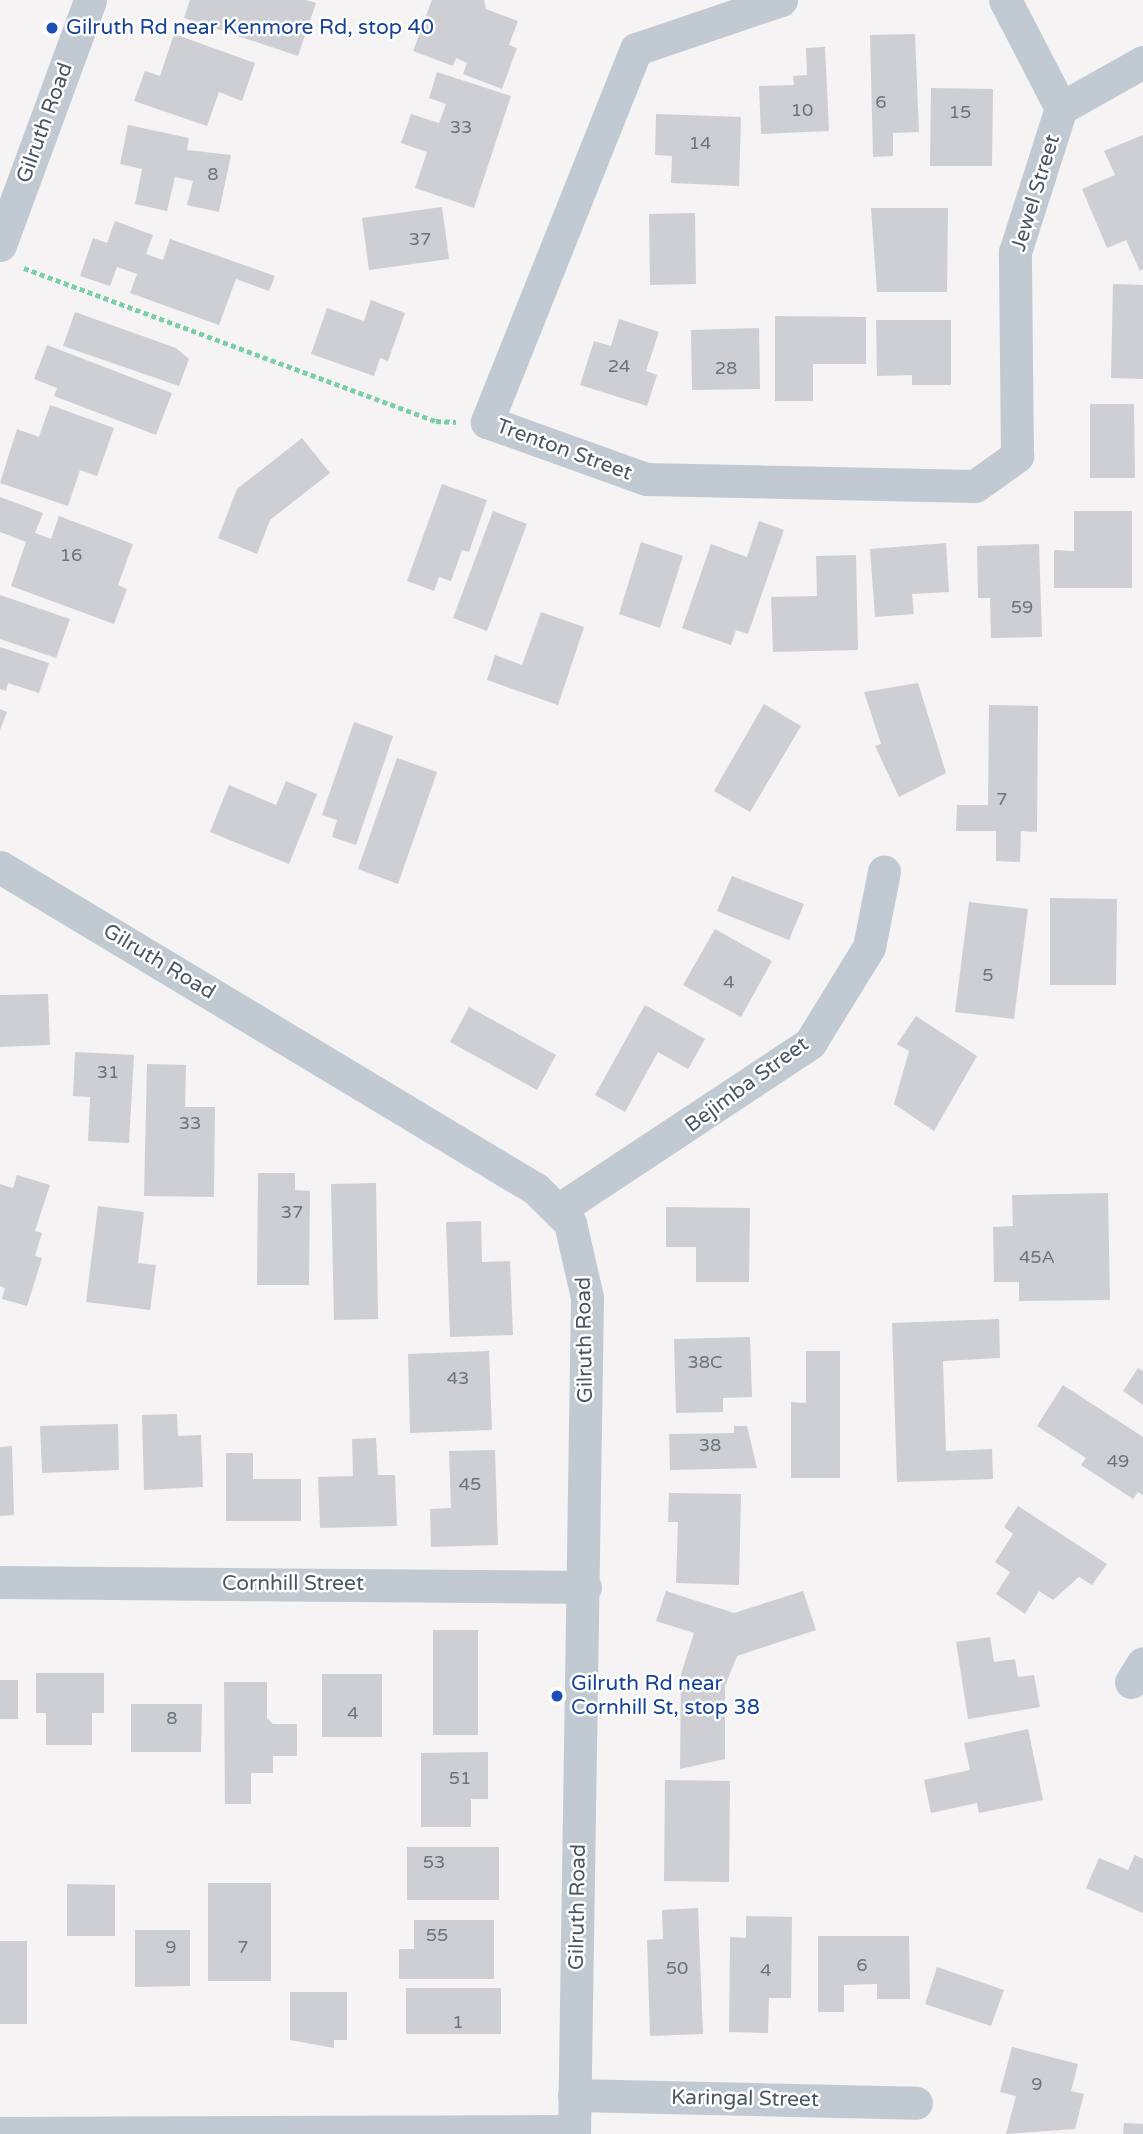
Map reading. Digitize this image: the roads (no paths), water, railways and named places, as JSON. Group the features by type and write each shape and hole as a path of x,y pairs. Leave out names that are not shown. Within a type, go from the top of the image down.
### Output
{"street":[{"name":"Gilruth Road","path":"6,255 90,0"},
{"name":"Trenton Street","path":"781,0 636,49 487,422 646,479 975,486 1017,456"},
{"path":"1005,0 1061,108"},
{"name":"Jewel Street","path":"1017,456 1015,253 1061,108 1143,62"},
{"name":"Gilruth Road","path":"0,867 562,1209 585,1275 585,1587 574,2133"},
{"name":"Bejimba Street","path":"562,1209 810,1043 869,947 884,871"},
{"name":"Cornhill Street","path":"0,1582 585,1587"},
{"name":"Karingal Street","path":"574,2095 915,2103"},
{"path":"0,2133 574,2133"}],"place":[{"name":"Gilruth Rd near Kenmore Rd, stop 40","path":"52,28"},
{"name":"Gilruth Rd near Cornhill St, stop 38","path":"557,1696"}]}
